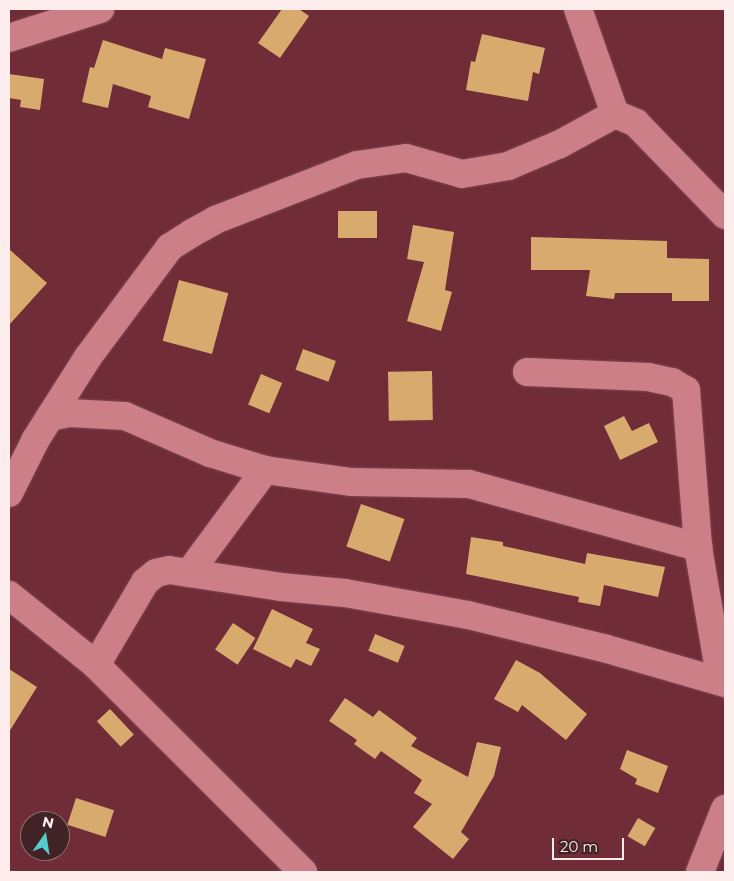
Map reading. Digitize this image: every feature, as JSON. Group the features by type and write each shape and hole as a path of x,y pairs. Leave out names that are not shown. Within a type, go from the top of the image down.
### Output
{"street":[{"path":"9,38 100,9"},
{"path":"578,9 615,114 636,124 725,215"},
{"path":"9,493 50,417 88,357 170,247 192,232 215,220 357,165 406,158 462,174 508,166 560,144 615,114"},
{"path":"96,665 145,582 156,573 169,570 272,586 345,593 468,615 607,649 723,682 698,547 686,390 672,382 648,377 527,372"},
{"path":"50,417 69,413 125,416 210,453 265,470 352,482 469,484 698,547"},
{"path":"189,573 265,470"},
{"path":"9,595 96,665 303,872"},
{"path":"700,872 725,809"}],"building":[{"path":"282,9 299,9 309,16 280,58 258,43"},
{"path":"482,34 545,48 539,74 533,72 528,101 466,90 471,61 475,62"},
{"path":"103,40 162,59 165,48 206,59 189,119 148,107 151,96 113,84 108,108 82,102 90,67 94,68"},
{"path":"9,74 44,79 40,110 20,107 21,100 9,98"},
{"path":"338,211 377,211 377,238 338,238"},
{"path":"413,225 454,232 445,290 452,292 441,331 407,321 424,262 407,259"},
{"path":"531,237 667,241 667,258 709,259 709,301 672,301 672,293 615,293 614,299 586,296 590,270 531,270"},
{"path":"9,249 47,283 9,325"},
{"path":"179,280 228,293 212,354 163,341"},
{"path":"303,349 336,361 328,382 295,370"},
{"path":"432,371 433,420 389,421 388,372"},
{"path":"261,374 282,383 269,413 248,404"},
{"path":"624,416 632,431 649,423 658,442 620,460 604,426"},
{"path":"361,504 404,519 390,562 346,547"},
{"path":"471,537 503,542 503,546 585,564 587,553 665,567 658,597 604,585 600,606 578,602 579,597 466,574"},
{"path":"272,609 313,629 306,643 320,649 311,666 296,659 291,668 253,649"},
{"path":"233,623 255,638 237,665 215,650"},
{"path":"375,634 405,646 398,663 368,651"},
{"path":"516,660 540,673 587,714 566,740 522,705 518,712 494,699"},
{"path":"9,669 37,687 9,732"},
{"path":"345,698 373,717 379,710 417,738 411,746 468,777 477,742 501,747 494,776 461,832 469,839 453,859 413,827 432,804 414,793 422,780 381,751 375,759 354,744 357,740 329,721"},
{"path":"110,709 134,735 121,747 97,721"},
{"path":"627,750 668,766 658,793 635,784 637,779 620,769"},
{"path":"76,798 114,810 105,837 70,825 70,816"},
{"path":"638,818 655,828 645,846 628,836"}]}
